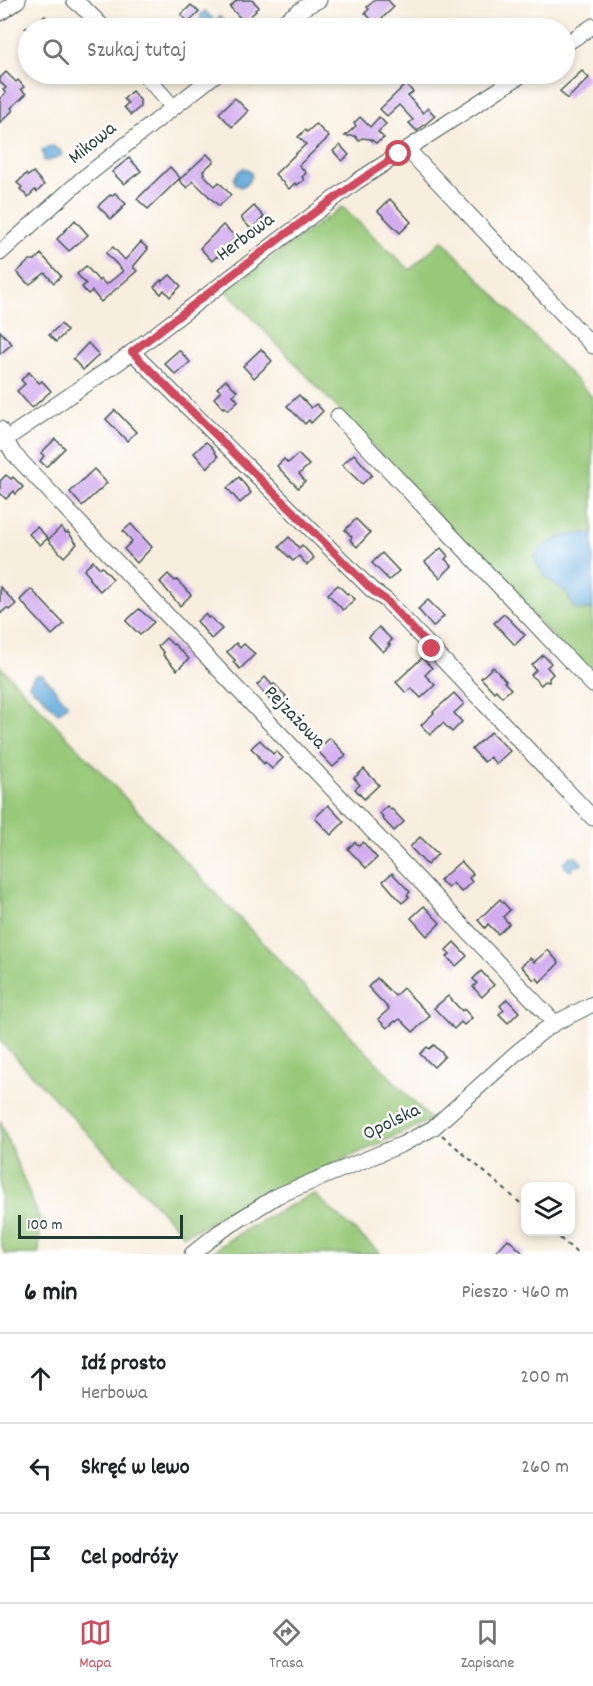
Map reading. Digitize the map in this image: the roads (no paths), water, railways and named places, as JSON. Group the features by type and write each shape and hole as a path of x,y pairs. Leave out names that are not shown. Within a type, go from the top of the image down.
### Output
{"street":[{"path":"0,13 18,0"},
{"path":"74,0 94,18"},
{"path":"289,18 320,0"},
{"path":"575,38 593,26"},
{"path":"153,84 173,107"},
{"name":"Mikowa","path":"0,253 81,180 203,84"},
{"name":"Herbowa","path":"2,438 132,352 356,182 508,84"},
{"path":"407,149 593,346"},
{"path":"132,352 372,590 386,600 593,818"},
{"path":"338,416 593,684"},
{"name":"Pejzażowa","path":"2,438 13,453 555,1023"},
{"name":"Opolska","path":"192,1254 218,1233 277,1196 403,1144 434,1128 515,1054 555,1023 593,1004"}],"water":[{"path":"205,11 212,18 200,18"},
{"path":"52,146 60,150 62,155 44,161 42,150"},
{"path":"243,168 248,169 252,175 248,183 241,187 234,179"},
{"path":"587,533 593,536 593,609 575,609 568,594 543,574 534,557 551,542"},
{"path":"37,675 44,676 67,703 67,706 58,713 29,685"},
{"path":"571,856 576,857 582,863 574,866 571,871 563,863"}]}
